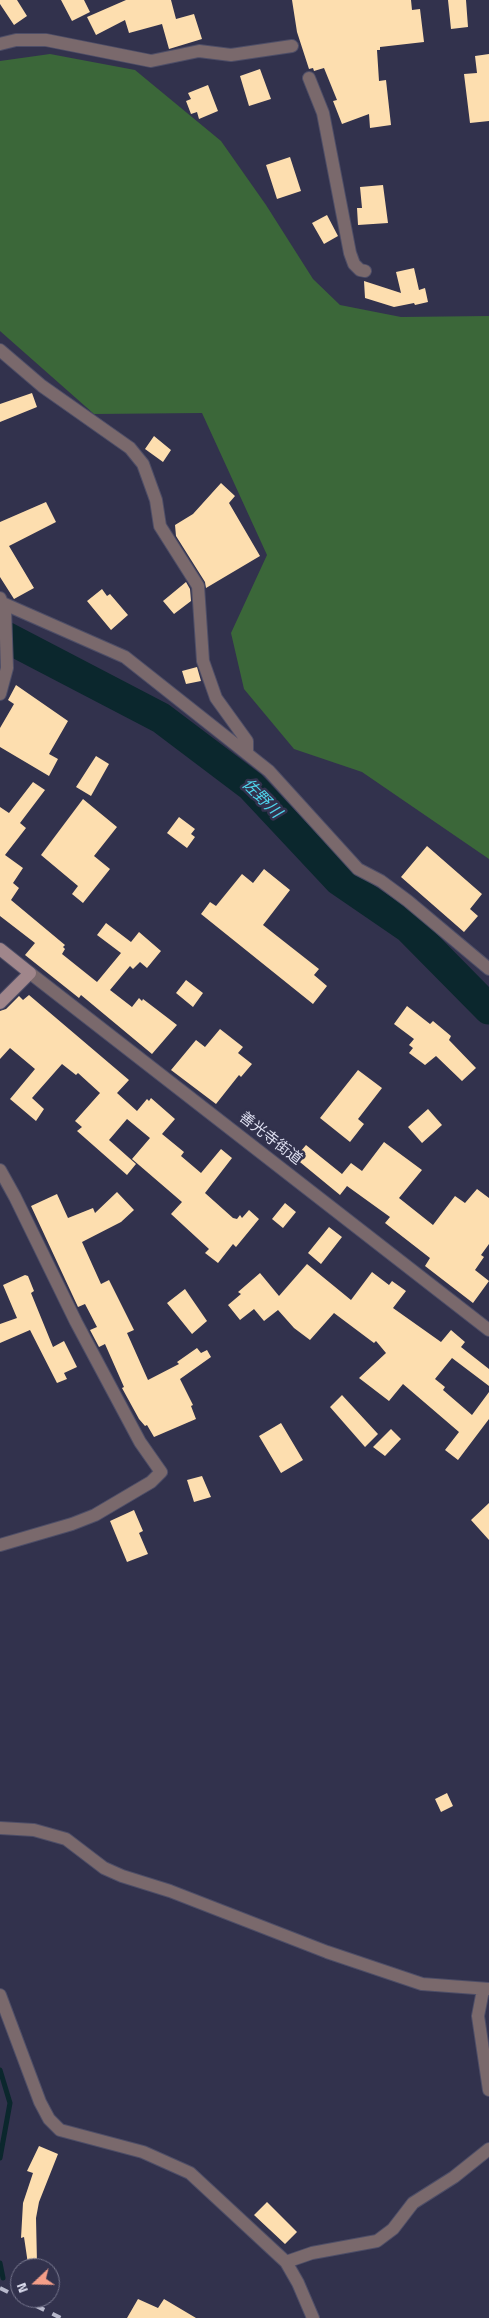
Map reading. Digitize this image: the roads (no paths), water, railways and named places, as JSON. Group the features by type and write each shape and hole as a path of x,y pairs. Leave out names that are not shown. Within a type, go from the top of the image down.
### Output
{"main road":[{"path":"0,949 30,973 0,1004"}],"street":[{"path":"0,44 16,40 46,40 151,61 199,51 231,55 292,46"},
{"path":"308,78 323,113 350,253 354,264 365,271"},
{"path":"0,350 42,386 130,448 143,464 156,500 160,526 198,586 202,661 216,698 247,741 247,753"},
{"path":"0,694 4,671 2,603 125,658 269,771 358,869 381,881 408,901 489,969"},
{"name":"善光寺街道","path":"30,973 489,1330"},
{"path":"0,1170 16,1197 76,1322 140,1442 161,1472 151,1482 95,1514 72,1524 0,1545"},
{"path":"0,1828 34,1830 66,1839 104,1868 122,1876 170,1891 327,1952 422,1984 486,1990 478,2016 489,2090"},
{"path":"0,1995 40,2102 49,2119 60,2130 143,2152 190,2172 286,2262 298,2283 313,2318"},
{"path":"286,2262 312,2253 377,2241 393,2229 413,2202 454,2177 489,2149"}],"waterway":[{"name":"佐野川","path":"0,634 161,718 251,786 339,880 409,928 489,1009"},
{"path":"0,2070 10,2103 0,2158"},
{"path":"0,2263 3,2278"}],"railway":[{"path":"0,2288 10,2293"},
{"path":"40,2308 61,2318"}]}
